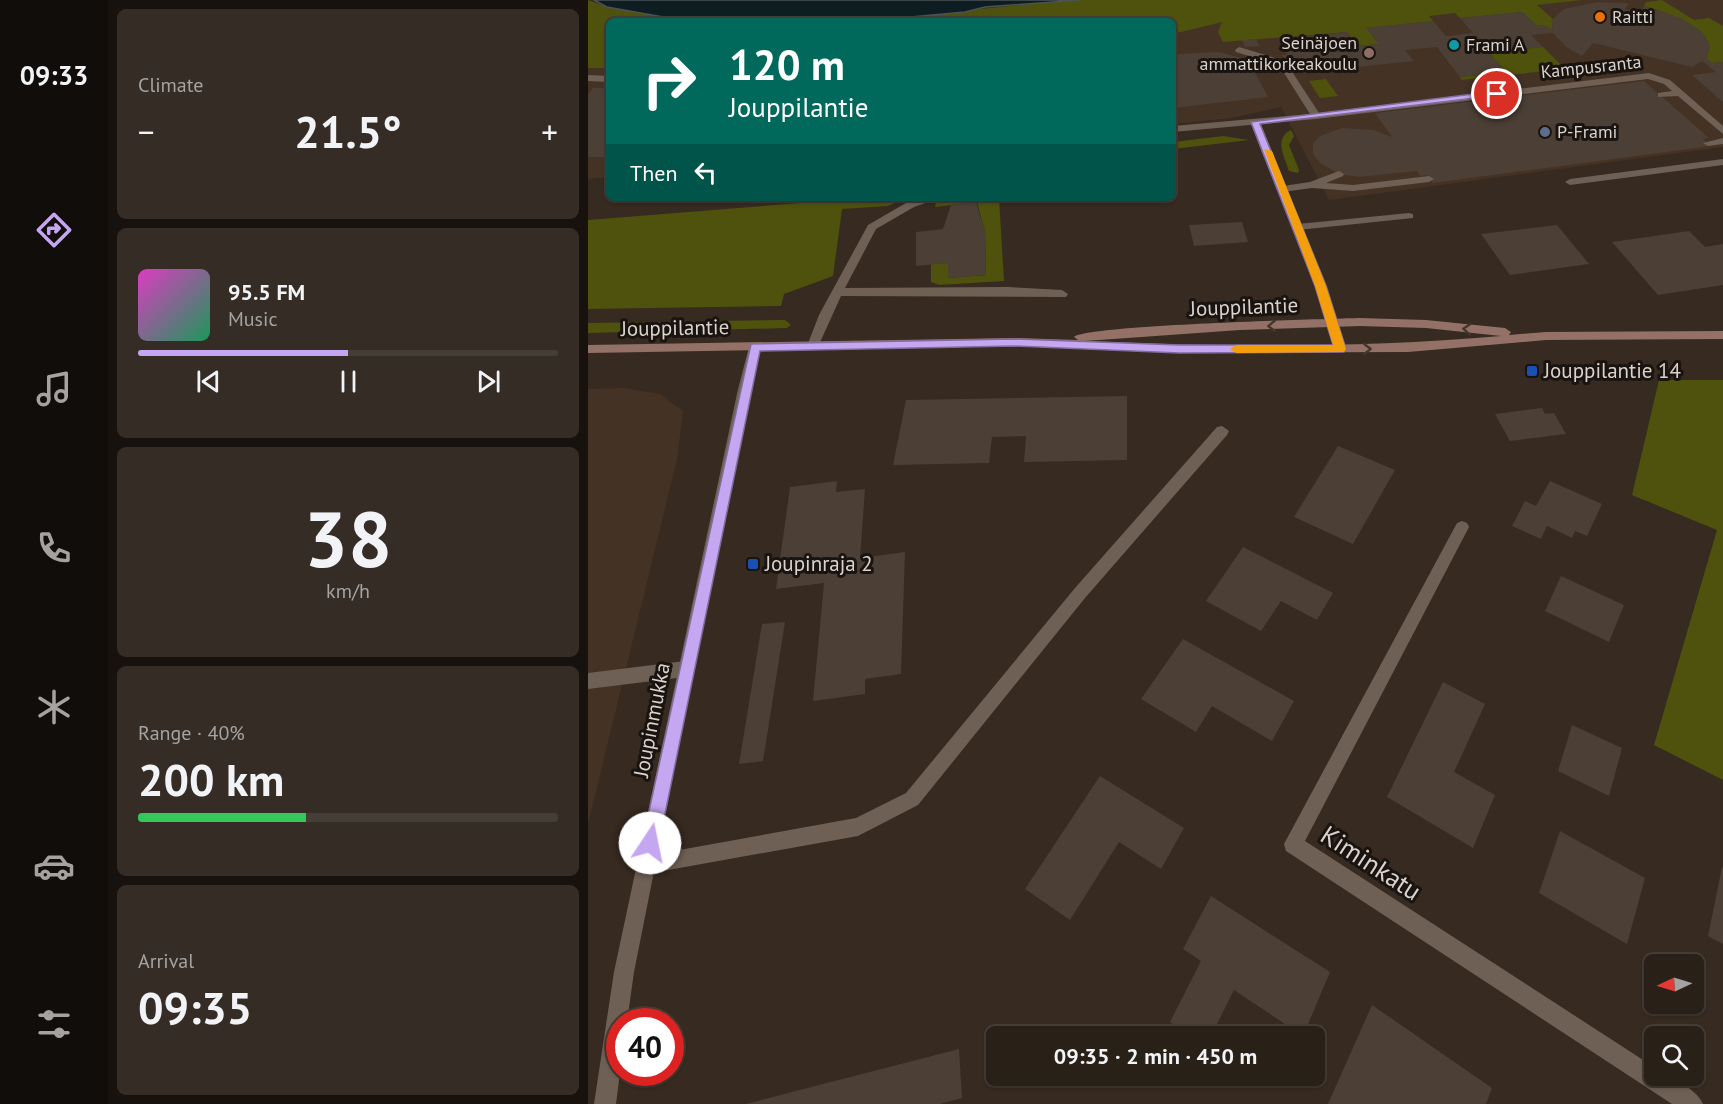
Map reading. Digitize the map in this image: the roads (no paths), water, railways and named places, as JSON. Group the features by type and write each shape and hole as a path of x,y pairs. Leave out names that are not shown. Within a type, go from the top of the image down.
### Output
{"main road":[{"name":"Jouppilantie","path":"588,349 1014,342 1175,329 1401,323 1546,336"},
{"name":"Jouppilantie","path":"1014,342 1179,349 1340,349 1408,348 1546,336 1723,335"}],"street":[{"path":"1239,50 1282,63 1316,116"},
{"name":"Kampusranta","path":"1176,129 1316,116 1649,76 1667,82 1719,127"},
{"path":"588,78 606,79"},
{"path":"1661,95 1680,93"},
{"path":"1255,122 1298,226 1340,349"},
{"path":"1696,126 1719,127"},
{"path":"1708,143 1723,141"},
{"path":"1570,183 1723,162"},
{"path":"1312,186 1339,174"},
{"path":"1283,189 1312,186 1353,188 1429,179"},
{"path":"813,346 837,292 872,227 910,206 926,201"},
{"path":"1298,226 1408,216"},
{"path":"837,292 998,291 1062,294"},
{"name":"Joupinmukka","path":"604,1104 624,972 685,669 755,347"},
{"path":"646,865 858,827 912,799 1080,593 1222,431"},
{"name":"Kiminkatu","path":"1462,527 1293,844 1692,1104"},
{"path":"588,681 685,669"}],"place":[{"name":"Raitti","path":"1600,17"},
{"name":"Frami A","path":"1454,45"},
{"name":"Seinäjoen ammattikorkeakoulu","path":"1369,53"},
{"name":"P-Frami","path":"1545,132"},
{"name":"Jouppilantie 14","path":"1532,371"},
{"name":"Joupinraja 2","path":"753,564"}]}
